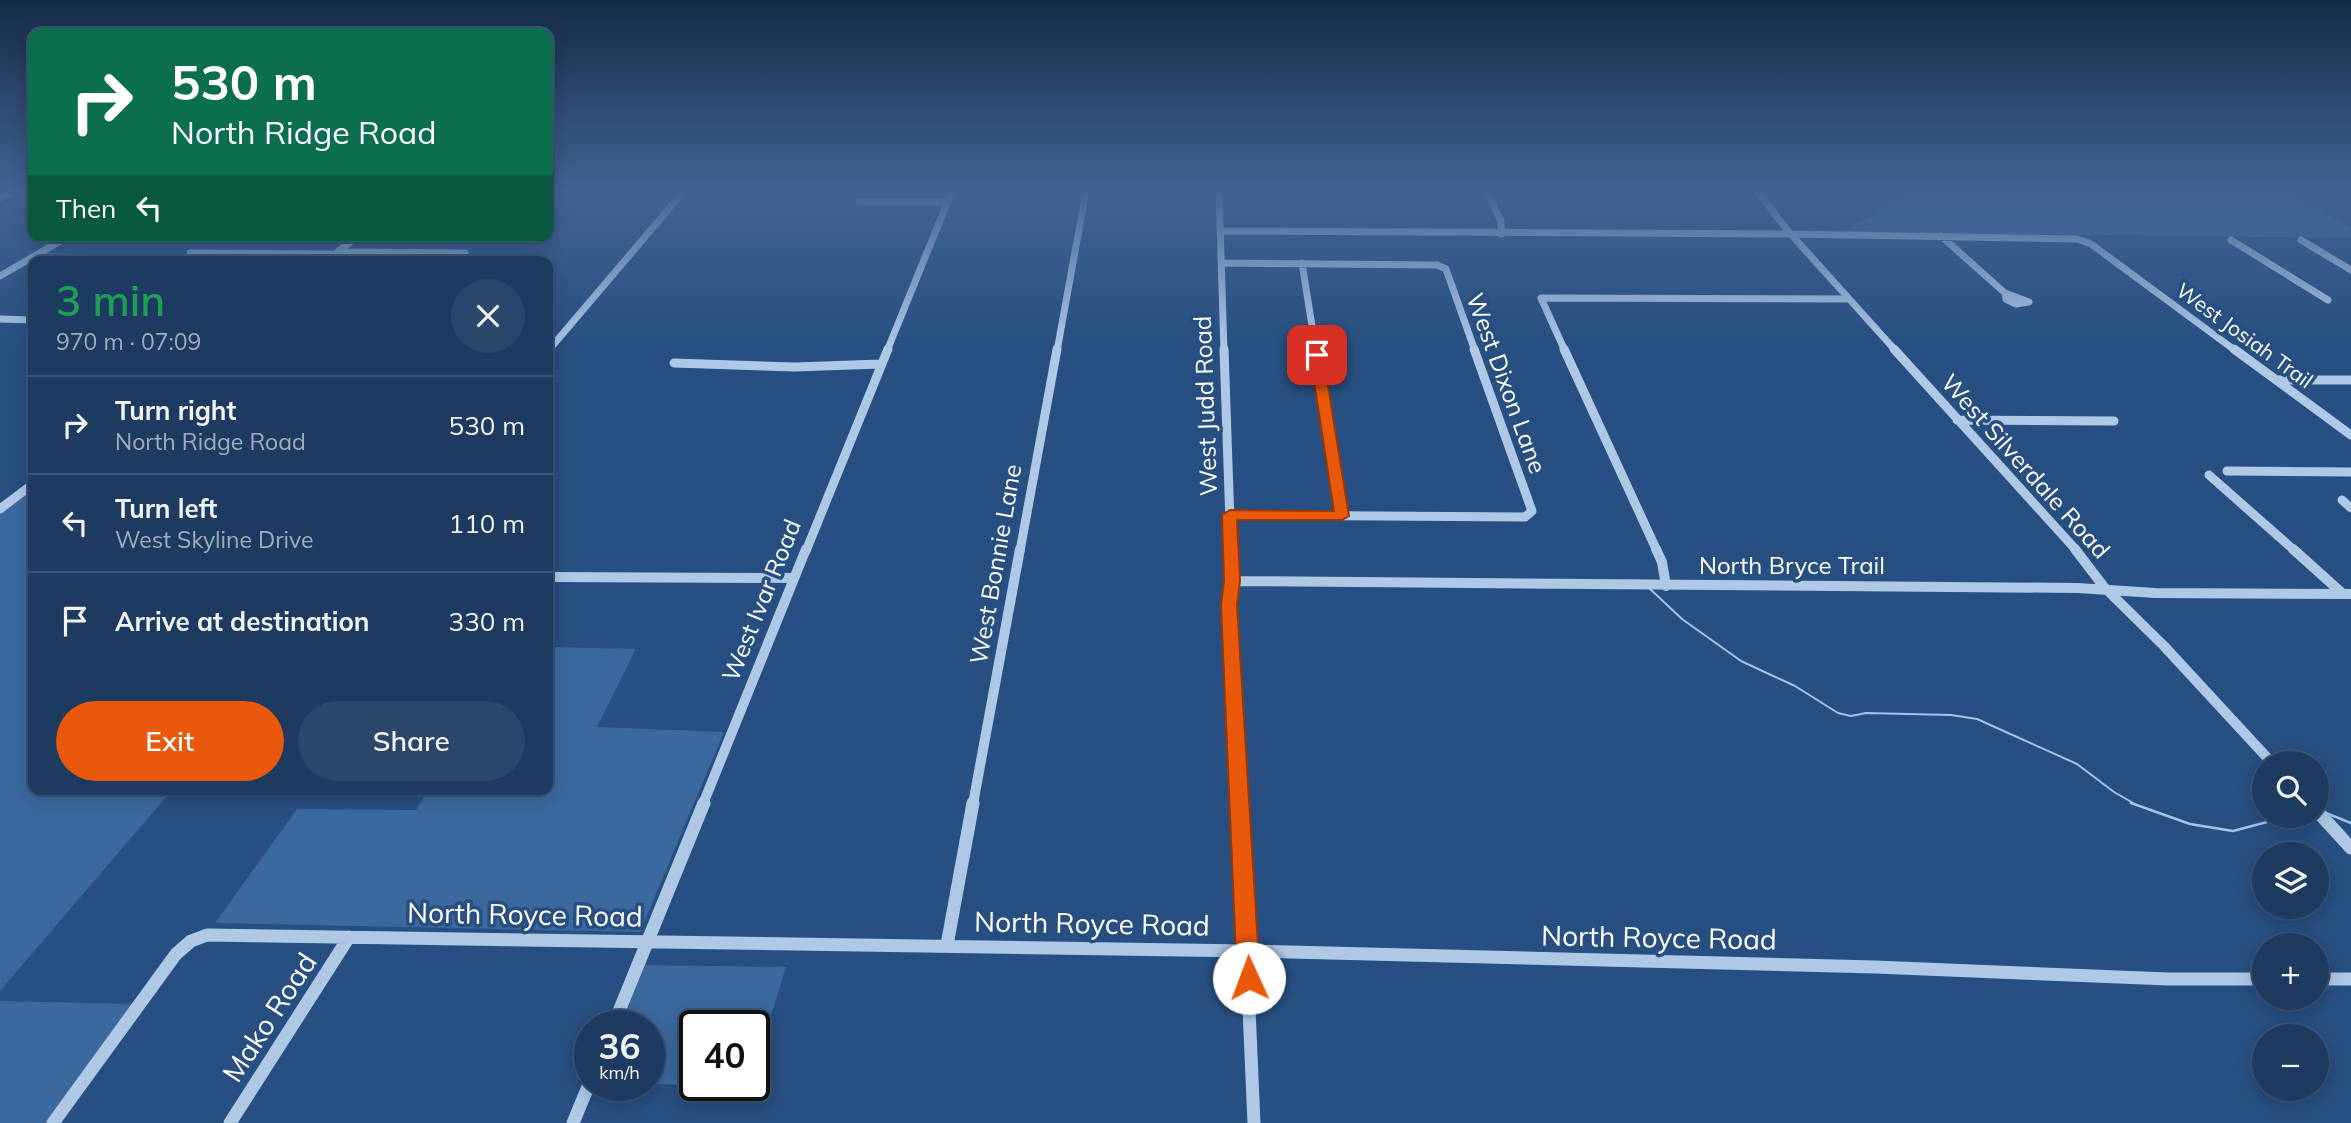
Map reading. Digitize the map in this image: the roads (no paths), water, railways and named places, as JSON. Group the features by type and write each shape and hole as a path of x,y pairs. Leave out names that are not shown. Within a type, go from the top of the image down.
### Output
{"street":[{"path":"35,256 56,243"},
{"path":"332,256 348,243"},
{"path":"553,345 639,243"},
{"name":"West Ivar Road","path":"620,1010 930,243"},
{"name":"West Bonnie Lane","path":"947,945 1076,243"},
{"name":"West Judd Road","path":"1221,243 1232,581 1229,605 1248,951 1254,1123"},
{"name":"West Silverdale Road","path":"1799,243 2082,557 2108,590 2261,751"},
{"path":"1949,243 2005,293"},
{"name":"West Josiah Trail","path":"2087,243 2351,435"},
{"path":"2237,243 2328,300"},
{"path":"2307,243 2351,270"},
{"path":"190,253 466,253"},
{"path":"0,276 28,260"},
{"path":"1222,263 1302,263 1342,516 1230,515"},
{"name":"West Dixon Lane","path":"1302,263 1441,266 1446,269 1532,511 1525,517 1342,516"},
{"path":"1666,586 1662,562 1541,298 1849,299"},
{"path":"0,319 28,320"},
{"path":"674,363 794,367 881,364"},
{"path":"2276,380 2351,380"},
{"path":"1957,420 2114,421"},
{"path":"2227,471 2351,472"},
{"path":"2209,475 2347,594"},
{"path":"0,509 28,488"},
{"path":"2342,500 2351,508"},
{"path":"553,577 794,578"},
{"name":"North Bryce Trail","path":"1232,581 2347,594"},
{"path":"2329,824 2351,848"},
{"name":"North Royce Road","path":"52,1123 176,954 191,941 206,935 1248,951 1875,967 2168,979 2252,979"},
{"name":"Mako Road","path":"230,1123 349,937"},
{"path":"2329,979 2351,979"},
{"path":"573,1123 582,1101"}],"waterway":[{"path":"1649,588 1682,619 1741,661 1795,686 1838,713 1851,716 1866,713 1951,715 1977,719 2077,764 2135,804"},
{"path":"2131,803 2190,824 2233,831 2252,826"},
{"path":"2329,814 2351,823"}]}
